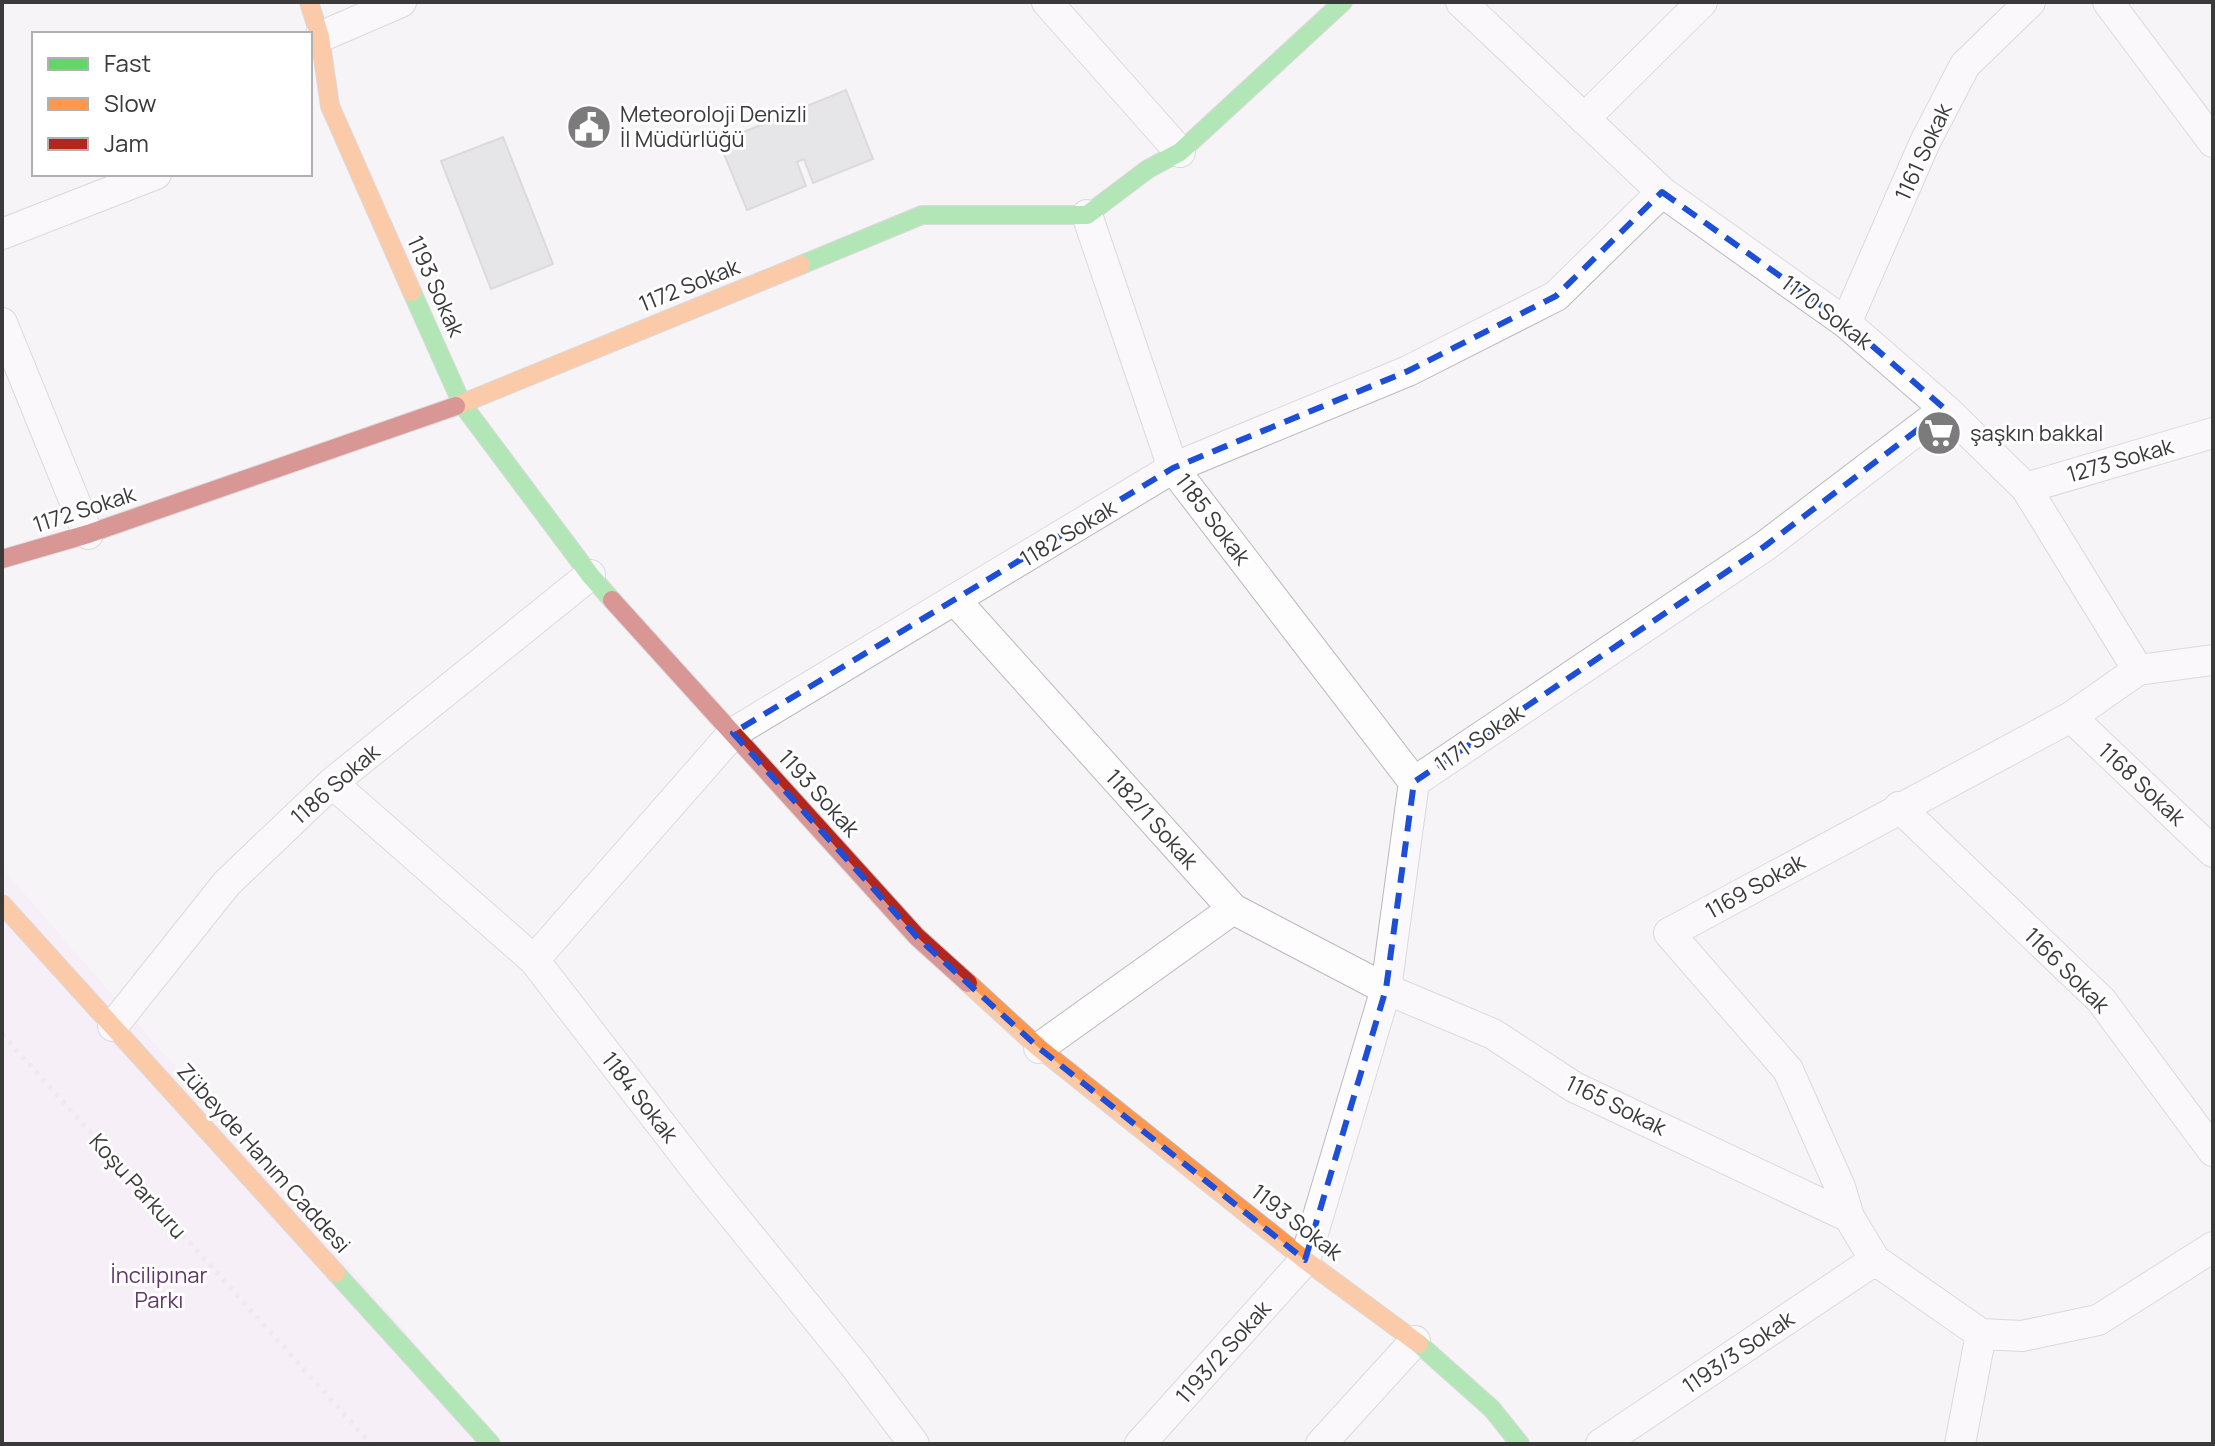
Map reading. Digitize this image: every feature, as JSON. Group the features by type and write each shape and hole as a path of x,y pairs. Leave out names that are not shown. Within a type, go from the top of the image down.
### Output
{"street":[{"name":"1193 Sokak","path":"309,2 320,37 320,110 462,404 590,575 917,937 1039,1048 1305,1260 1415,1341 1492,1409 1520,1444"},
{"path":"320,37 401,2"},
{"path":"1047,2 1180,152"},
{"path":"1087,215 1148,169 1180,152 1343,2"},
{"name":"1170 Sokak","path":"1461,2 1662,192 1846,323 1945,409 2026,488 2138,670"},
{"path":"1584,119 1702,2"},
{"name":"1161 Sokak","path":"1846,323 1925,142 1965,65 2030,2"},
{"path":"2108,2 2213,142"},
{"path":"2,234 151,176"},
{"name":"1182 Sokak","path":"534,960 733,733 1173,468 1408,371 1556,296 1662,192"},
{"name":"1172 Sokak","path":"2,559 88,534 462,404 922,215 1087,215"},
{"name":"1185 Sokak","path":"1087,215 1173,468 1414,782"},
{"path":"2,323 88,534"},
{"name":"1171 Sokak","path":"1305,1260 1386,989 1414,782 1765,546 1945,409"},
{"name":"1273 Sokak","path":"2026,488 2213,433"},
{"name":"1186 Sokak","path":"113,1026 227,883 332,783 590,575"},
{"name":"1182/1 Sokak","path":"956,601 1233,909 1386,989"},
{"path":"2138,670 2213,660"},
{"name":"1169 Sokak","path":"1849,1217 1840,1187 1788,1070 1669,933 2071,717 2138,670"},
{"name":"1168 Sokak","path":"2071,717 2213,852"},
{"name":"1184 Sokak","path":"332,783 534,960 695,1169 856,1367 914,1444"},
{"name":"1166 Sokak","path":"1899,807 2101,1000 2213,1151"},
{"name":"Zübeyde Hanım Caddesi","path":"2,904 491,1444"},
{"path":"1039,1048 1233,909"},
{"name":"1165 Sokak","path":"1386,989 1493,1034 1574,1087 1849,1217"},
{"path":"1849,1217 1875,1260 1981,1334 2022,1336 2098,1320 2213,1247"},
{"name":"1193/2 Sokak","path":"1140,1444 1305,1260"},
{"name":"1193/3 Sokak","path":"1601,1444 1875,1260"},
{"path":"1960,1444 1981,1334"},
{"path":"1321,1444 1415,1341"}],"path":[{"name":"Koşu Parkuru","path":"2,1034 371,1444"}],"highlighted area":[{"path":"1662,192 1846,323 1945,409 1765,546 1414,782 1386,989 1305,1260 1039,1048 917,937 733,733 1173,468 1408,371 1556,296"}],"green space":[{"name":"İncilipınar Parkı","path":"2,868 503,1444 2,1444"}],"building":[{"path":"846,90 873,159 813,183 804,159 797,162 806,186 747,210 719,142"},
{"path":"503,137 553,264 491,289 441,161"}],"traffic: fast":[{"path":"801,265 922,215 1087,215 1148,169 1180,152 1343,2"},
{"path":"412,292 462,404 612,600"},
{"path":"336,1273 491,1444"},
{"path":"1419,1344 1492,1409 1520,1444"}],"traffic: slow":[{"path":"309,2 320,37 330,106 412,292"},
{"path":"456,406 801,265"},
{"path":"2,904 336,1273"},
{"path":"968,983 1039,1048 1305,1260 1419,1344"}],"traffic: jam":[{"path":"2,559 88,534 456,406"},
{"path":"612,600 917,937 968,983"}],"place":[{"name":"Meteoroloji Denizli İl Müdürlüğü","path":"589,127"},
{"name":"şaşkın bakkal","path":"1939,433"}]}
